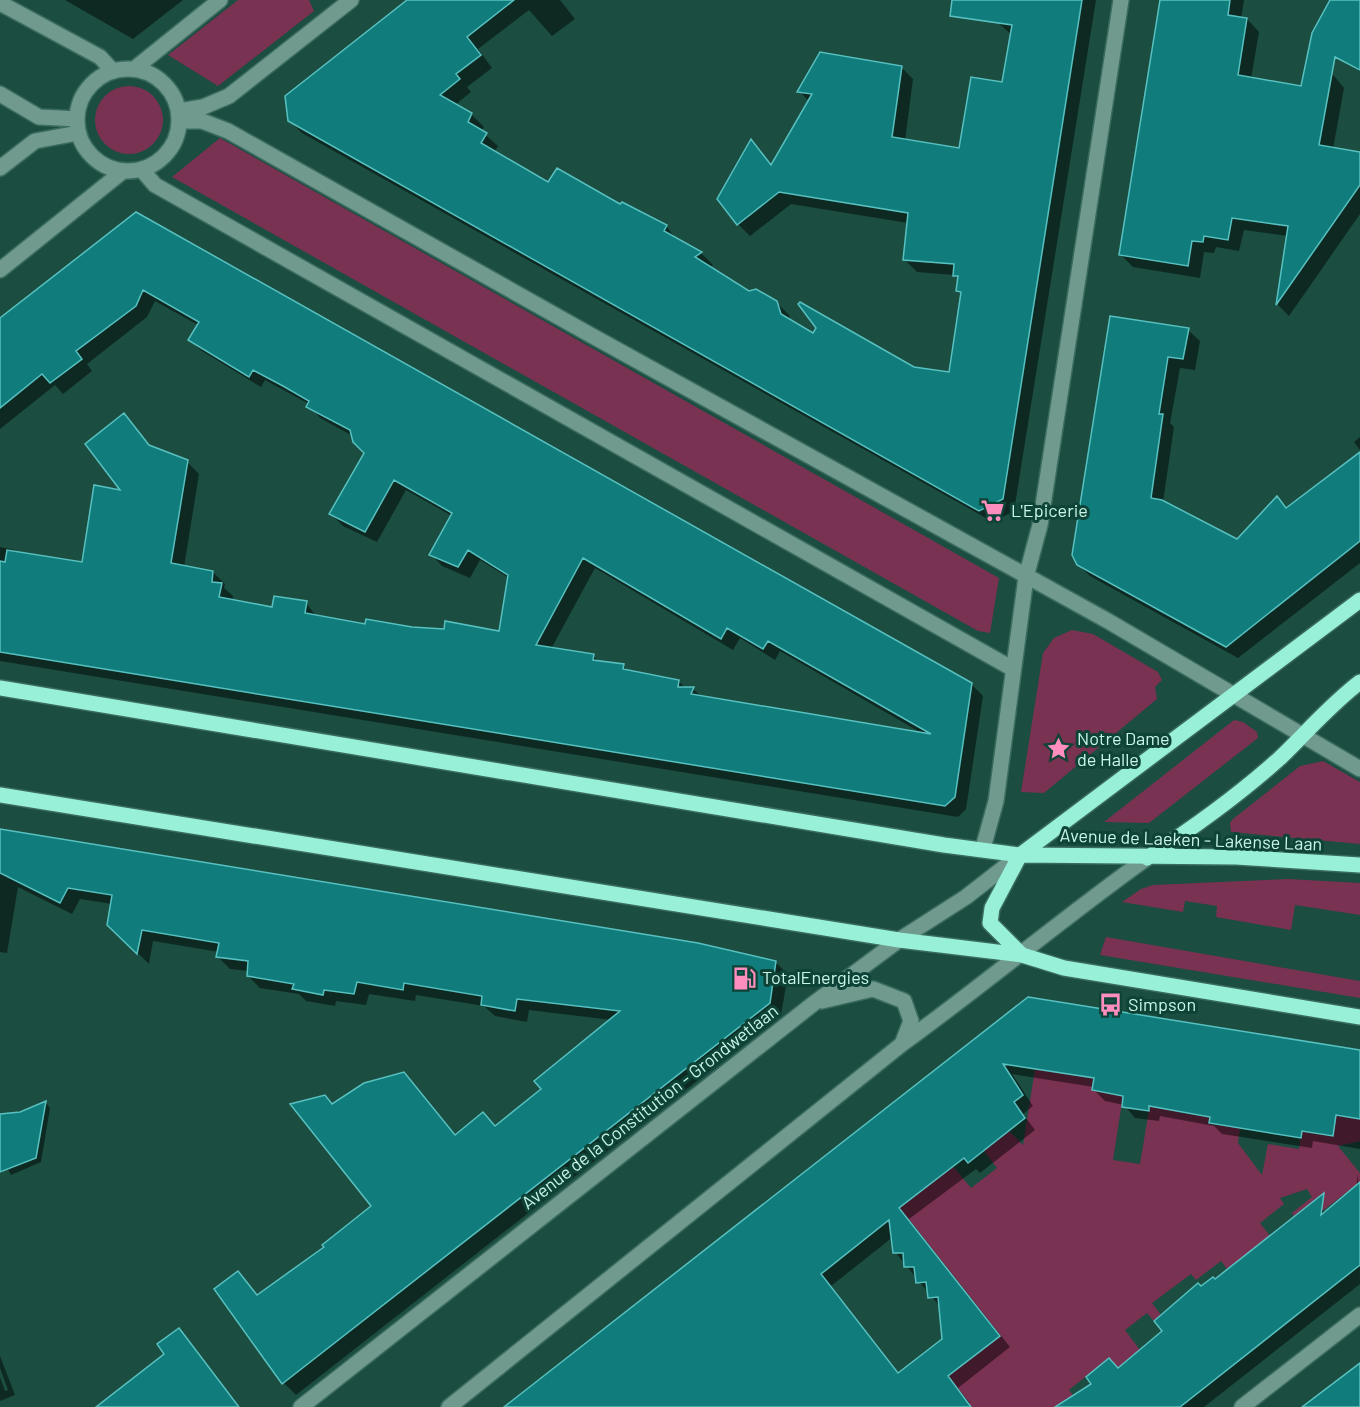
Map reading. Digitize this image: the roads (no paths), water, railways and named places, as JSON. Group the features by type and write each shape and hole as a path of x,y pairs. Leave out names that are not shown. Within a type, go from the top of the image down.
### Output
{"main road":[{"path":"1022,955 990,923 992,908 1020,855 1360,600"},
{"path":"1147,858 1195,826 1280,758 1327,708 1360,682"},
{"name":"Avenue de Laeken - Lakense Laan","path":"0,688 898,837 1020,855 1147,858 1236,857 1360,866"},
{"path":"0,795 899,940 1022,955 1064,968 1360,1017"}],"street":[{"path":"134,69 220,0"},
{"path":"179,116 229,96 351,0"},
{"path":"983,849 996,801 1026,577 1040,525 1121,0"},
{"path":"0,3 100,57 113,71"},
{"path":"134,69 155,76 171,91 179,116 175,143 162,160 142,170 122,172 103,165 87,152 78,126 82,98 95,81 113,71 134,69"},
{"path":"0,94 39,117 78,126"},
{"path":"179,116 202,121 228,131 1108,621 1360,768"},
{"path":"0,168 35,141 78,126"},
{"path":"142,170 155,185 1013,669"},
{"path":"0,270 122,172"},
{"name":"Avenue de la Constitution - Grondwetlaan","path":"301,1407 813,1004 899,940 966,897 1020,855"},
{"path":"448,1407 902,1044 1022,955 1076,909 1147,858"},
{"path":"813,1004 873,989 904,1001 911,1021 902,1044"},
{"path":"1242,1407 1360,1315"}],"place":[{"name":"L'Epicerie","path":"993,511"},
{"name":"Notre Dame de Halle","path":"1059,749"},
{"name":"TotalEnergies","path":"744,978"},
{"name":"Simpson","path":"1110,1005"}]}
